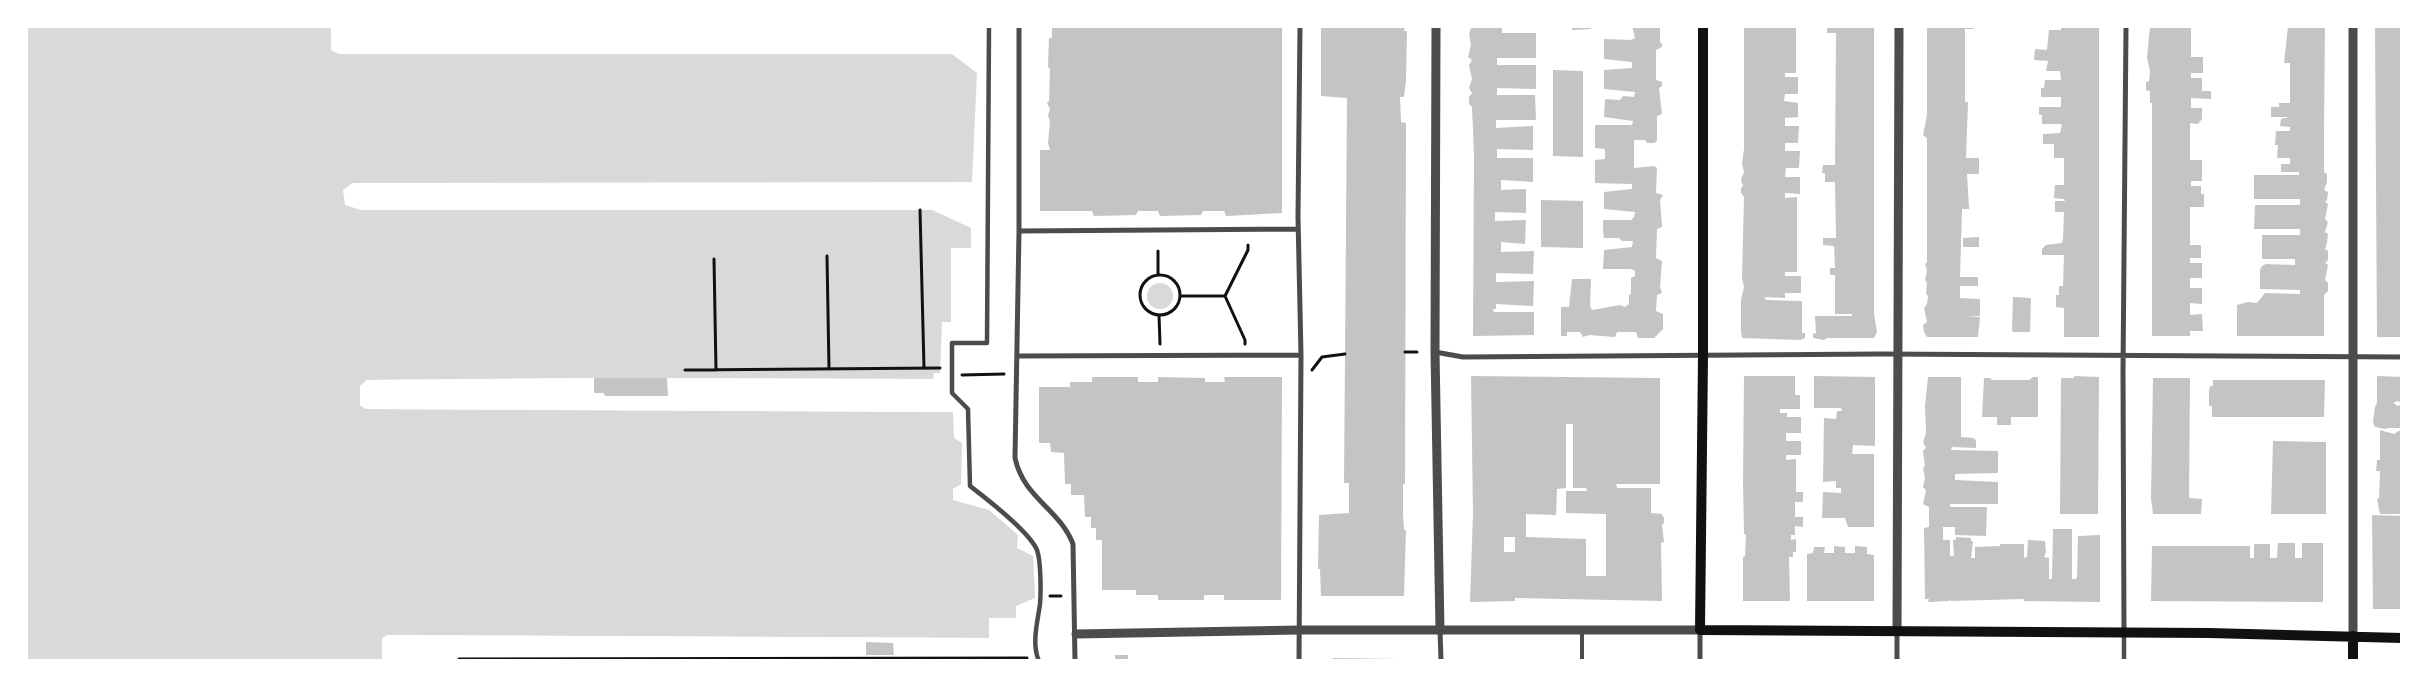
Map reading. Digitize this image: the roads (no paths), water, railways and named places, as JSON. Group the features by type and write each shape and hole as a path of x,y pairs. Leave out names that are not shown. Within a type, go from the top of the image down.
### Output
{"main road":[{"path":"1703,26 1704,356 1700,630 2124,632 2402,638"},
{"path":"2353,636 2353,661"}],"street":[{"path":"989,26 986,343 952,343 952,393 968,409 970,486 1005,516 1033,543 1037,550 1040,597 1036,615 1038,659"},
{"path":"1019,26 1016,464 1024,484 1065,527 1073,544 1075,661"},
{"path":"1299,661 1301,355 1298,229 1300,26"},
{"path":"1436,26 1436,352 1440,661"},
{"path":"1897,661 1899,26"},
{"path":"2124,661 2126,26"},
{"path":"2353,26 2353,636"},
{"path":"1019,231 1298,229"},
{"path":"1436,352 1463,357 1898,354 2402,357"},
{"path":"1017,356 1301,355"},
{"path":"1076,634 1300,630 1700,630 1700,661"}],"lane":[{"path":"1582,630 1582,661"}]}
